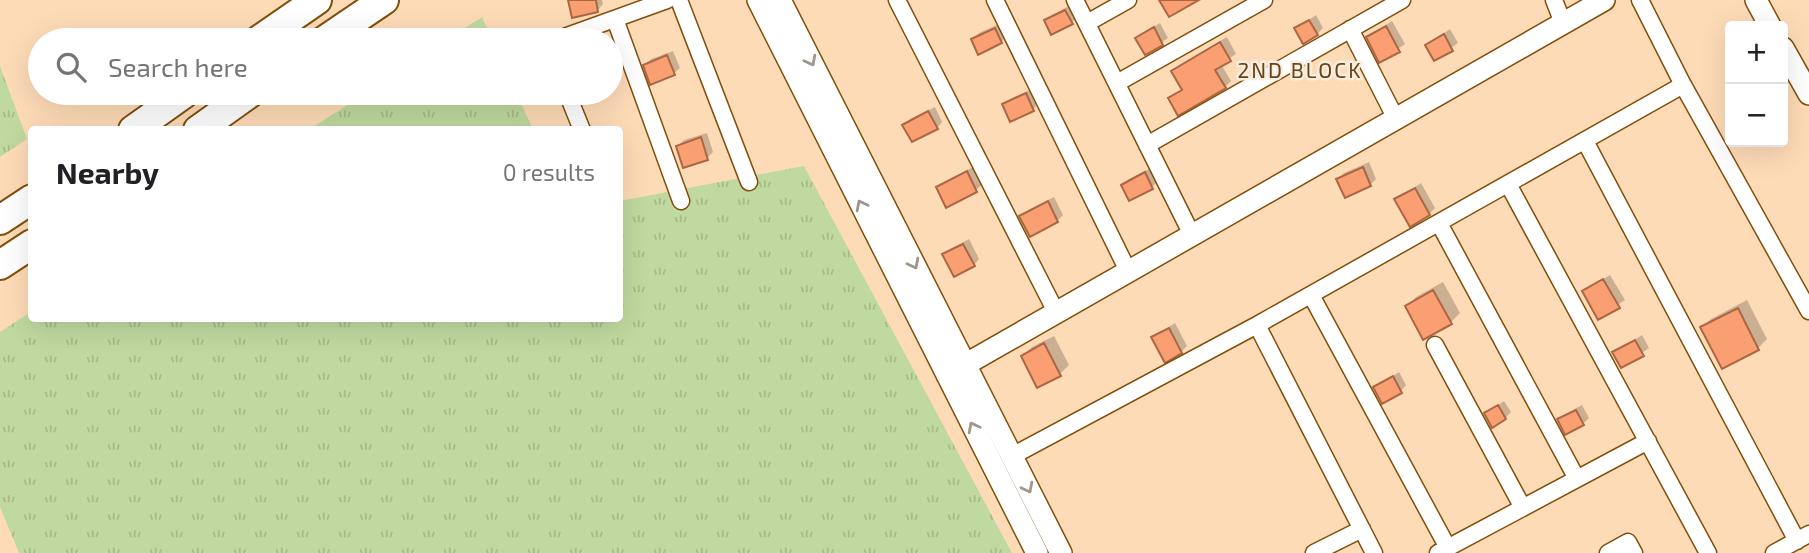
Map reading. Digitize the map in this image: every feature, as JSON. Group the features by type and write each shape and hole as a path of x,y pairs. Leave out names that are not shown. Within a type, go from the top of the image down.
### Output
{"highway":[{"path":"276,28 317,0"},
{"path":"343,28 384,0"},
{"path":"139,126 168,105"},
{"path":"204,126 233,105"},
{"path":"0,220 28,202"},
{"path":"0,265 28,247"}],"street":[{"path":"590,28 667,0"},
{"path":"679,0 749,183"},
{"path":"758,0 956,370 1012,456 1061,553"},
{"path":"780,0 956,370 1037,553"},
{"path":"897,0 1056,312"},
{"path":"995,0 1128,271"},
{"path":"1075,0 1192,235"},
{"path":"1087,23 1128,0"},
{"path":"1117,83 1264,0"},
{"path":"1147,145 1402,0"},
{"path":"1554,0 1563,23"},
{"path":"956,370 1604,0"},
{"path":"1640,0 1683,85 1809,311"},
{"path":"1755,0 1767,21"},
{"path":"615,19 618,28"},
{"path":"1350,29 1396,119"},
{"path":"623,41 681,201"},
{"path":"1788,57 1809,94"},
{"path":"1012,456 1257,325 1683,85"},
{"path":"573,105 580,126"},
{"path":"1585,141 1803,538 1774,553"},
{"path":"1508,184 1709,553"},
{"path":"1439,223 1577,479"},
{"path":"1311,295 1443,550 1647,441"},
{"path":"1257,325 1374,553"},
{"path":"1435,345 1523,508"},
{"path":"1314,553 1362,530"},
{"path":"1608,553 1628,542 1634,553"}],"green space":[{"path":"482,17 487,28 465,28"},
{"path":"0,66 27,139 0,157"},
{"path":"347,105 522,105 532,126 315,126"},
{"path":"804,166 1012,553 19,553 0,507 0,332 28,314 28,322 623,322 623,200"}],"building":[{"path":"568,0 596,0 598,12 572,18"},
{"path":"1159,0 1199,0 1169,17"},
{"path":"1065,10 1073,24 1051,35 1044,20"},
{"path":"1309,20 1318,35 1303,44 1294,28"},
{"path":"1386,26 1400,52 1379,63 1366,37"},
{"path":"1154,27 1163,45 1145,55 1135,38"},
{"path":"995,28 1002,43 978,55 971,39"},
{"path":"1444,34 1453,51 1434,61 1425,45"},
{"path":"1220,42 1231,61 1215,70 1226,88 1178,116 1168,98 1182,90 1171,71"},
{"path":"667,55 675,75 650,85 643,65"},
{"path":"1026,93 1034,111 1010,122 1002,104"},
{"path":"928,111 938,129 912,142 902,125"},
{"path":"701,137 708,160 683,168 676,146"},
{"path":"1363,167 1371,186 1345,198 1336,179"},
{"path":"967,171 977,192 946,208 936,187"},
{"path":"1145,172 1153,189 1129,201 1121,185"},
{"path":"1415,188 1430,215 1410,227 1394,199"},
{"path":"1048,201 1058,222 1030,237 1019,216"},
{"path":"963,244 975,266 954,277 942,254"},
{"path":"1603,279 1620,308 1598,320 1582,291"},
{"path":"1433,290 1452,324 1423,340 1405,306"},
{"path":"1738,308 1759,350 1722,369 1700,327"},
{"path":"1169,328 1182,353 1165,363 1151,337"},
{"path":"1635,340 1644,356 1621,368 1612,352"},
{"path":"1044,343 1061,376 1037,388 1021,356"},
{"path":"1393,376 1402,393 1382,404 1373,387"},
{"path":"1498,405 1506,419 1492,428 1484,413"},
{"path":"1576,410 1584,425 1565,435 1557,419"}],"district":[{"name":"2ND BLOCK","path":"1300,71"}]}
